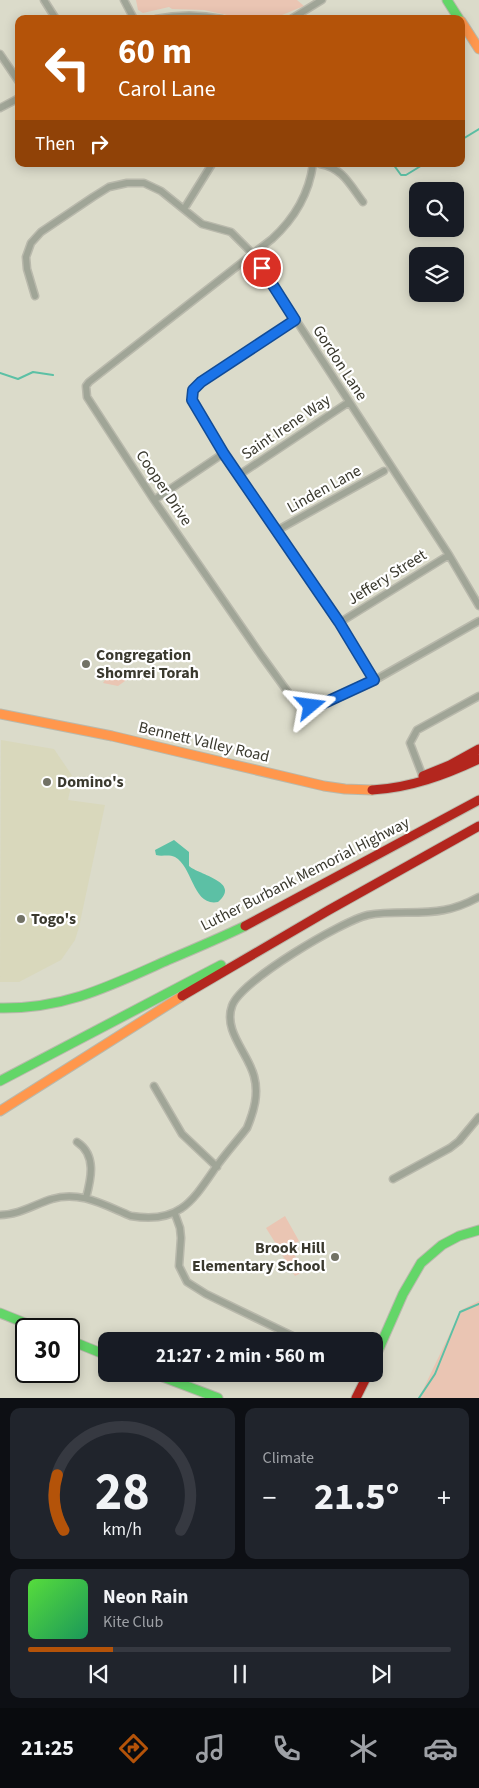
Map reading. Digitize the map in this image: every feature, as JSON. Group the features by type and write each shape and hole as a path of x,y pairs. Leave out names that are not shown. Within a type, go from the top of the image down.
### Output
{"main road":[{"path":"447,0 457,15"},
{"path":"465,28 479,49"},
{"name":"Bennett Valley Road","path":"0,714 112,736 332,788 366,791 412,786 479,759"},
{"name":"Bennett Valley Road","path":"402,786 450,765 479,749"},
{"name":"Luther Burbank Memorial Highway","path":"0,1008 30,1008 52,1005 91,993 251,923 479,800"},
{"path":"0,1111 153,1013 329,910 479,826"},
{"path":"420,859 479,832"},
{"path":"0,1081 329,910"},
{"path":"383,1340 406,1288 421,1263 442,1245 460,1236 479,1230"},
{"path":"0,1313 15,1319"},
{"path":"80,1344 98,1352"},
{"path":"177,1382 218,1398"},
{"path":"356,1398 364,1382"}],"street":[{"path":"44,0 53,15"},
{"path":"124,0 132,15"},
{"path":"298,15 322,0"},
{"path":"178,15 202,15"},
{"path":"0,54 15,76"},
{"path":"0,108 15,100"},
{"path":"184,209 210,167"},
{"name":"Cooper Drive","path":"313,167 311,179 300,206 287,225 86,386 87,397 154,500 290,695 299,701 307,705 322,704 374,680 479,621"},
{"path":"332,167 340,172 363,202"},
{"name":"Gordon Lane","path":"35,296 27,269 26,257 31,243 41,232 109,186 144,183 161,190 202,224 231,232 253,254 479,606"},
{"path":"295,320 201,382 193,390 194,405 224,454 339,622 374,680"},
{"name":"Saint Irene Way","path":"239,475 349,402"},
{"path":"154,500 224,454"},
{"name":"Linden Lane","path":"276,531 384,471"},
{"name":"Jeffery Street","path":"339,622 448,555"},
{"path":"423,776 410,743 417,730 479,696"},
{"path":"0,1215 14,1213 62,1196 86,1198 131,1216 156,1218 175,1214 197,1196 216,1167 247,1128 252,1117 256,1097 252,1068 231,1027 230,1011 237,996 275,964 358,918 377,914 446,910 479,896"},
{"path":"154,1086 182,1134 216,1167"},
{"path":"393,1179 450,1148 459,1141 479,1117"},
{"path":"77,1142 83,1146 90,1160 92,1178 86,1198"},
{"path":"175,1214 181,1238 179,1266 181,1274 187,1282 206,1294 284,1332"}],"shaded area":[{"path":"136,0 297,0 304,6 282,15 227,15 204,10 172,9 169,7 143,13 138,10"},
{"path":"113,669 130,670 125,681 118,686 103,683"},
{"path":"1,740 54,749 73,777 68,800 105,805 75,940 61,960 19,982 0,982"},
{"path":"285,1216 299,1241 281,1252 266,1228"},
{"path":"290,1248 305,1271 295,1276 281,1253"},
{"path":"479,1301 479,1398 419,1398 461,1310"}],"water":[{"path":"174,840 189,852 189,866 222,884 225,889 224,895 218,902 210,902 198,893 186,869 175,857 156,855 155,850"}],"waterway":[{"path":"465,138 479,129"},
{"path":"395,167 401,175 406,175 419,167"},
{"path":"0,373 18,379 33,372 53,375"},
{"path":"419,1398 435,1374 460,1312 479,1304"}],"traffic: fast":[{"path":"447,0 456,15"},
{"path":"0,1008 46,1005 87,994 126,979 245,926"},
{"path":"0,1081 221,965"},
{"path":"383,1340 403,1294 421,1263 442,1245 459,1236 479,1230"},
{"path":"0,1313 15,1319"},
{"path":"80,1344 98,1352"},
{"path":"176,1382 218,1398"}],"traffic: slow":[{"path":"465,27 479,49"},
{"path":"0,714 112,736 324,786 372,790"},
{"path":"0,1111 182,996"}],"traffic: jam":[{"path":"423,776 450,765 479,749"},
{"path":"372,790 414,784 479,759"},
{"path":"245,926 479,800"},
{"path":"182,996 329,910 479,826"},
{"path":"356,1398 364,1382"}],"place":[{"name":"Congregation Shomrei Torah","path":"86,664"},
{"name":"Domino's","path":"47,782"},
{"name":"Togo's","path":"21,919"},
{"name":"Brook Hill Elementary School","path":"335,1257"}],"route":[{"path":"262,268 295,320 201,382 193,390 192,400 224,454 339,622 374,680 322,704 311,706"}]}
